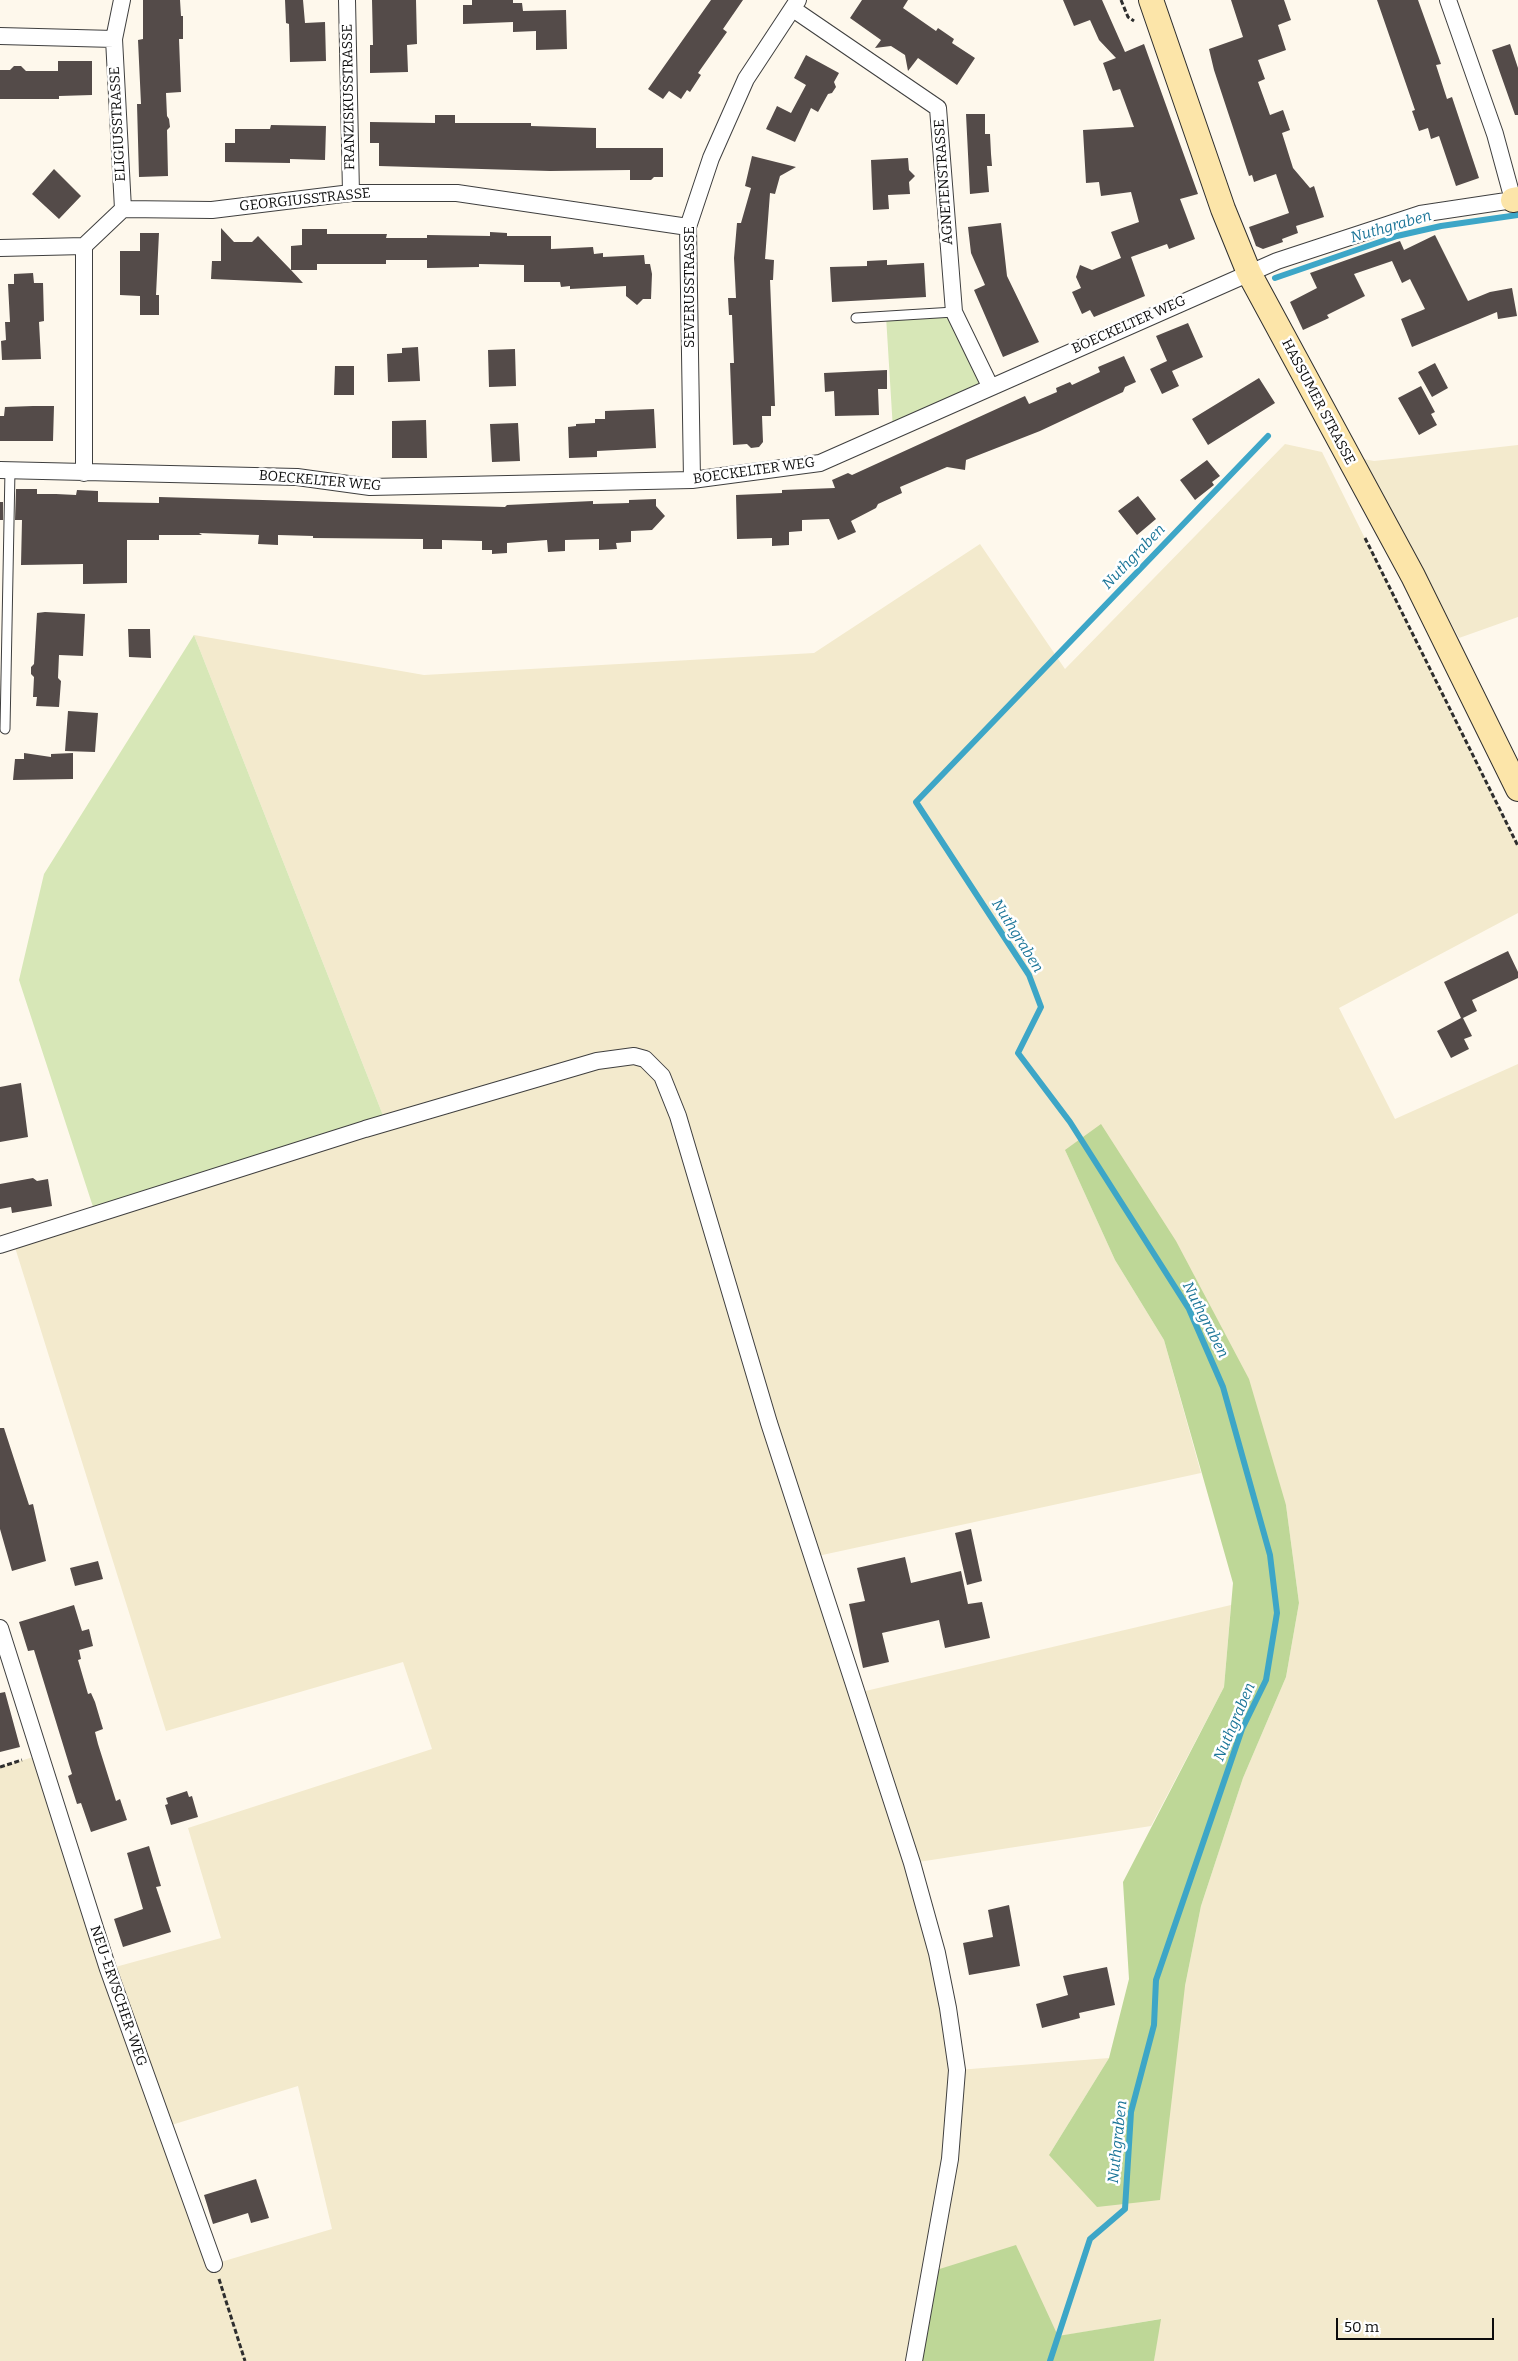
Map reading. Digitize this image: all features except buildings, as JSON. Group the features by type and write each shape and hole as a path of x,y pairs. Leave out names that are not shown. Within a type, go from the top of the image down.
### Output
{"street":[{"name":"ELIGIUSSTRASSE","path":"122,0 114,39 123,210"},
{"name":"FRANZISKUSSTRASSE","path":"347,0 351,193"},
{"name":"HASSUMER STRASSE","path":"1151,0 1223,209 1249,273 1413,576 1516,778"},
{"path":"1448,0 1516,199"},
{"name":"SEVERUSSTRASSE","path":"692,480 688,227 711,158 746,79 796,4"},
{"name":"AGNETENSTRASSE","path":"796,4 938,108 954,312 990,386"},
{"path":"0,36 114,39"},
{"name":"GEORGIUSSTRASSE","path":"123,210 212,210 351,193 456,193 688,227"},
{"name":"BOECKELTER WEG","path":"5,470 297,477 370,487 692,480 820,463 990,386 1277,261 1420,214 1516,199"},
{"path":"0,248 84,246 123,210"},
{"path":"84,246 84,473"},
{"path":"0,1245 365,1129 597,1061 634,1056 644,1059 662,1076 678,1116 769,1423 912,1863 948,2008 957,2070 950,2159 914,2361"},
{"name":"NEU-ERVSCHER-WEG","path":"0,1628 108,1969 214,2264"}],"lane":[{"path":"856,318 954,312"},
{"path":"5,470 5,729"}],"path":[{"path":"0,1766 40,1755"},
{"path":"214,2264 245,2361"}],"shaded area":[{"path":"1285,444 1322,452 1518,846 1518,913 1339,1008 1395,1119 1518,1064 1518,2361 1154,2361 1160,2319 914,2361 0,2361 0,1767 40,1755 108,1969 221,1938 188,1828 432,1749 403,1662 166,1731 13,1241 386,1123 194,635 424,675 814,653 980,544 1065,669","holes":["1065,1150 1286,1505 1299,1603 1286,1677 1243,1778 1201,1906 1185,1986 1049,2155 1109,2058 958,2070 912,1863 1151,1826 1224,1687 1231,1605 857,1693 813,1557 1201,1473 1164,1340 1115,1260","298,2086 332,2229 214,2264 165,2127"]},
{"path":"1518,445 1518,617 1459,638 1363,459 1374,461"}],"green space":[{"path":"954,312 990,386 893,430 886,316"},
{"path":"194,635 386,1123 96,1216 19,980 44,874"},
{"path":"1101,1124 1176,1241 1249,1379 1286,1505 1299,1603 1286,1677 1243,1778 1201,1906 1185,1986 1160,2200 1097,2207 1049,2155 1109,2058 1129,1979 1123,1882 1224,1687 1233,1583 1164,1340 1115,1260 1065,1150"},
{"path":"1016,2245 1058,2336 1161,2319 1154,2361 914,2361 930,2272"}],"waterway":[{"name":"Nuthgraben","path":"1275,278 1397,236 1441,226 1518,215"},
{"name":"Nuthgraben","path":"1050,2361 1090,2239 1125,2209 1131,2112 1154,2025 1156,1980 1242,1729 1266,1680 1277,1613 1270,1555 1223,1387 1189,1309 1070,1122 1018,1053 1041,1007 1029,975 916,802 1268,436"}]}
